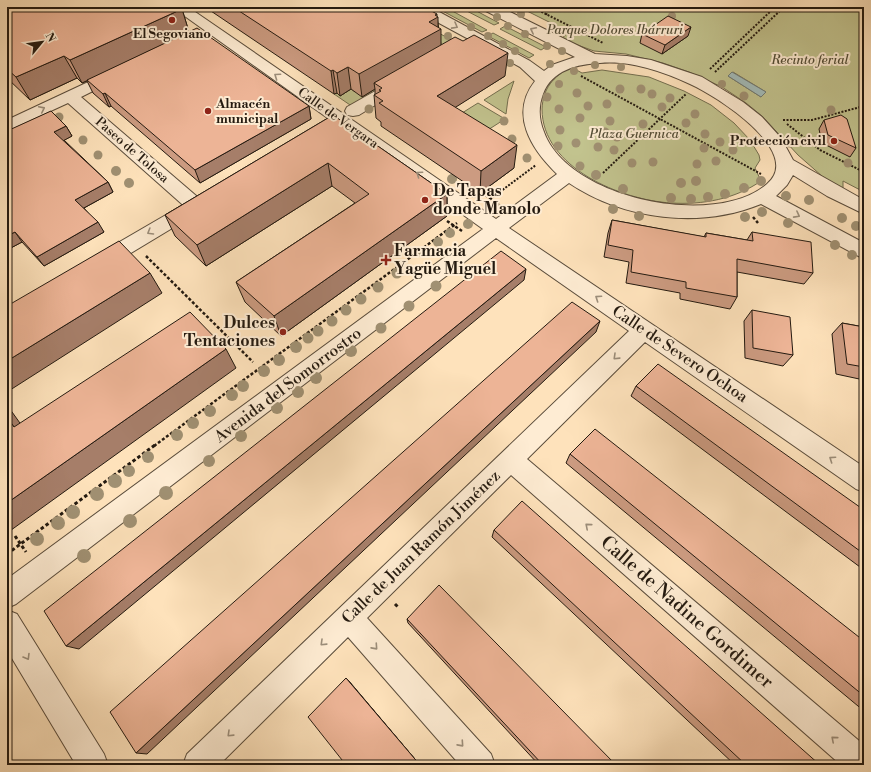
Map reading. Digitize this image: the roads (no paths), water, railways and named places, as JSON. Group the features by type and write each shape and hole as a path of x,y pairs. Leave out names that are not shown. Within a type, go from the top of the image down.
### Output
{"street":[{"name":"Calle de Vergara","path":"179,7 203,32 340,119 496,228"},
{"path":"420,7 525,64 535,71 543,80"},
{"path":"489,7 593,59"},
{"path":"593,59 626,60 653,66 700,83 734,103 763,126 779,146 786,163 785,175 779,183 762,197 732,208 716,211 677,211 638,205 615,198 588,186 569,174 549,155 535,132 531,112 535,91 543,80 560,67 571,62 593,59"},
{"path":"7,126 126,69"},
{"path":"340,119 412,76"},
{"name":"Paseo de Tolosa","path":"70,96 202,202 86,270"},
{"path":"786,163 833,192 864,208"},
{"name":"Avenida del Somorrostro","path":"7,595 569,174"},
{"path":"762,197 864,252"},
{"name":"Calle de Severo Ochoa","path":"496,228 864,481"},
{"name":"Calle de Juan Ramón Jiménez","path":"198,765 644,330"},
{"name":"Calle de Nadine Gordimer","path":"511,460 864,765"},
{"path":"349,618 480,765"},
{"path":"7,624 93,765"}],"water":[{"path":"732,72 766,92 761,97 728,76"}],"place":[{"name":"El Segoviano","path":"172,20"},
{"name":"Almacén municipal","path":"208,111"},
{"name":"Protección civil","path":"834,141"},
{"name":"De Tapas donde Manolo","path":"425,200"},
{"name":"Farmacia Yagüe Miguel","path":"386,260"},
{"name":"Dulces Tentaciones","path":"283,332"}],"park label":[{"name":"Parque Dolores Ibárruri","path":"615,30"},
{"name":"Recinto ferial","path":"810,60"},
{"name":"Plaza Guernica","path":"634,134"}]}
